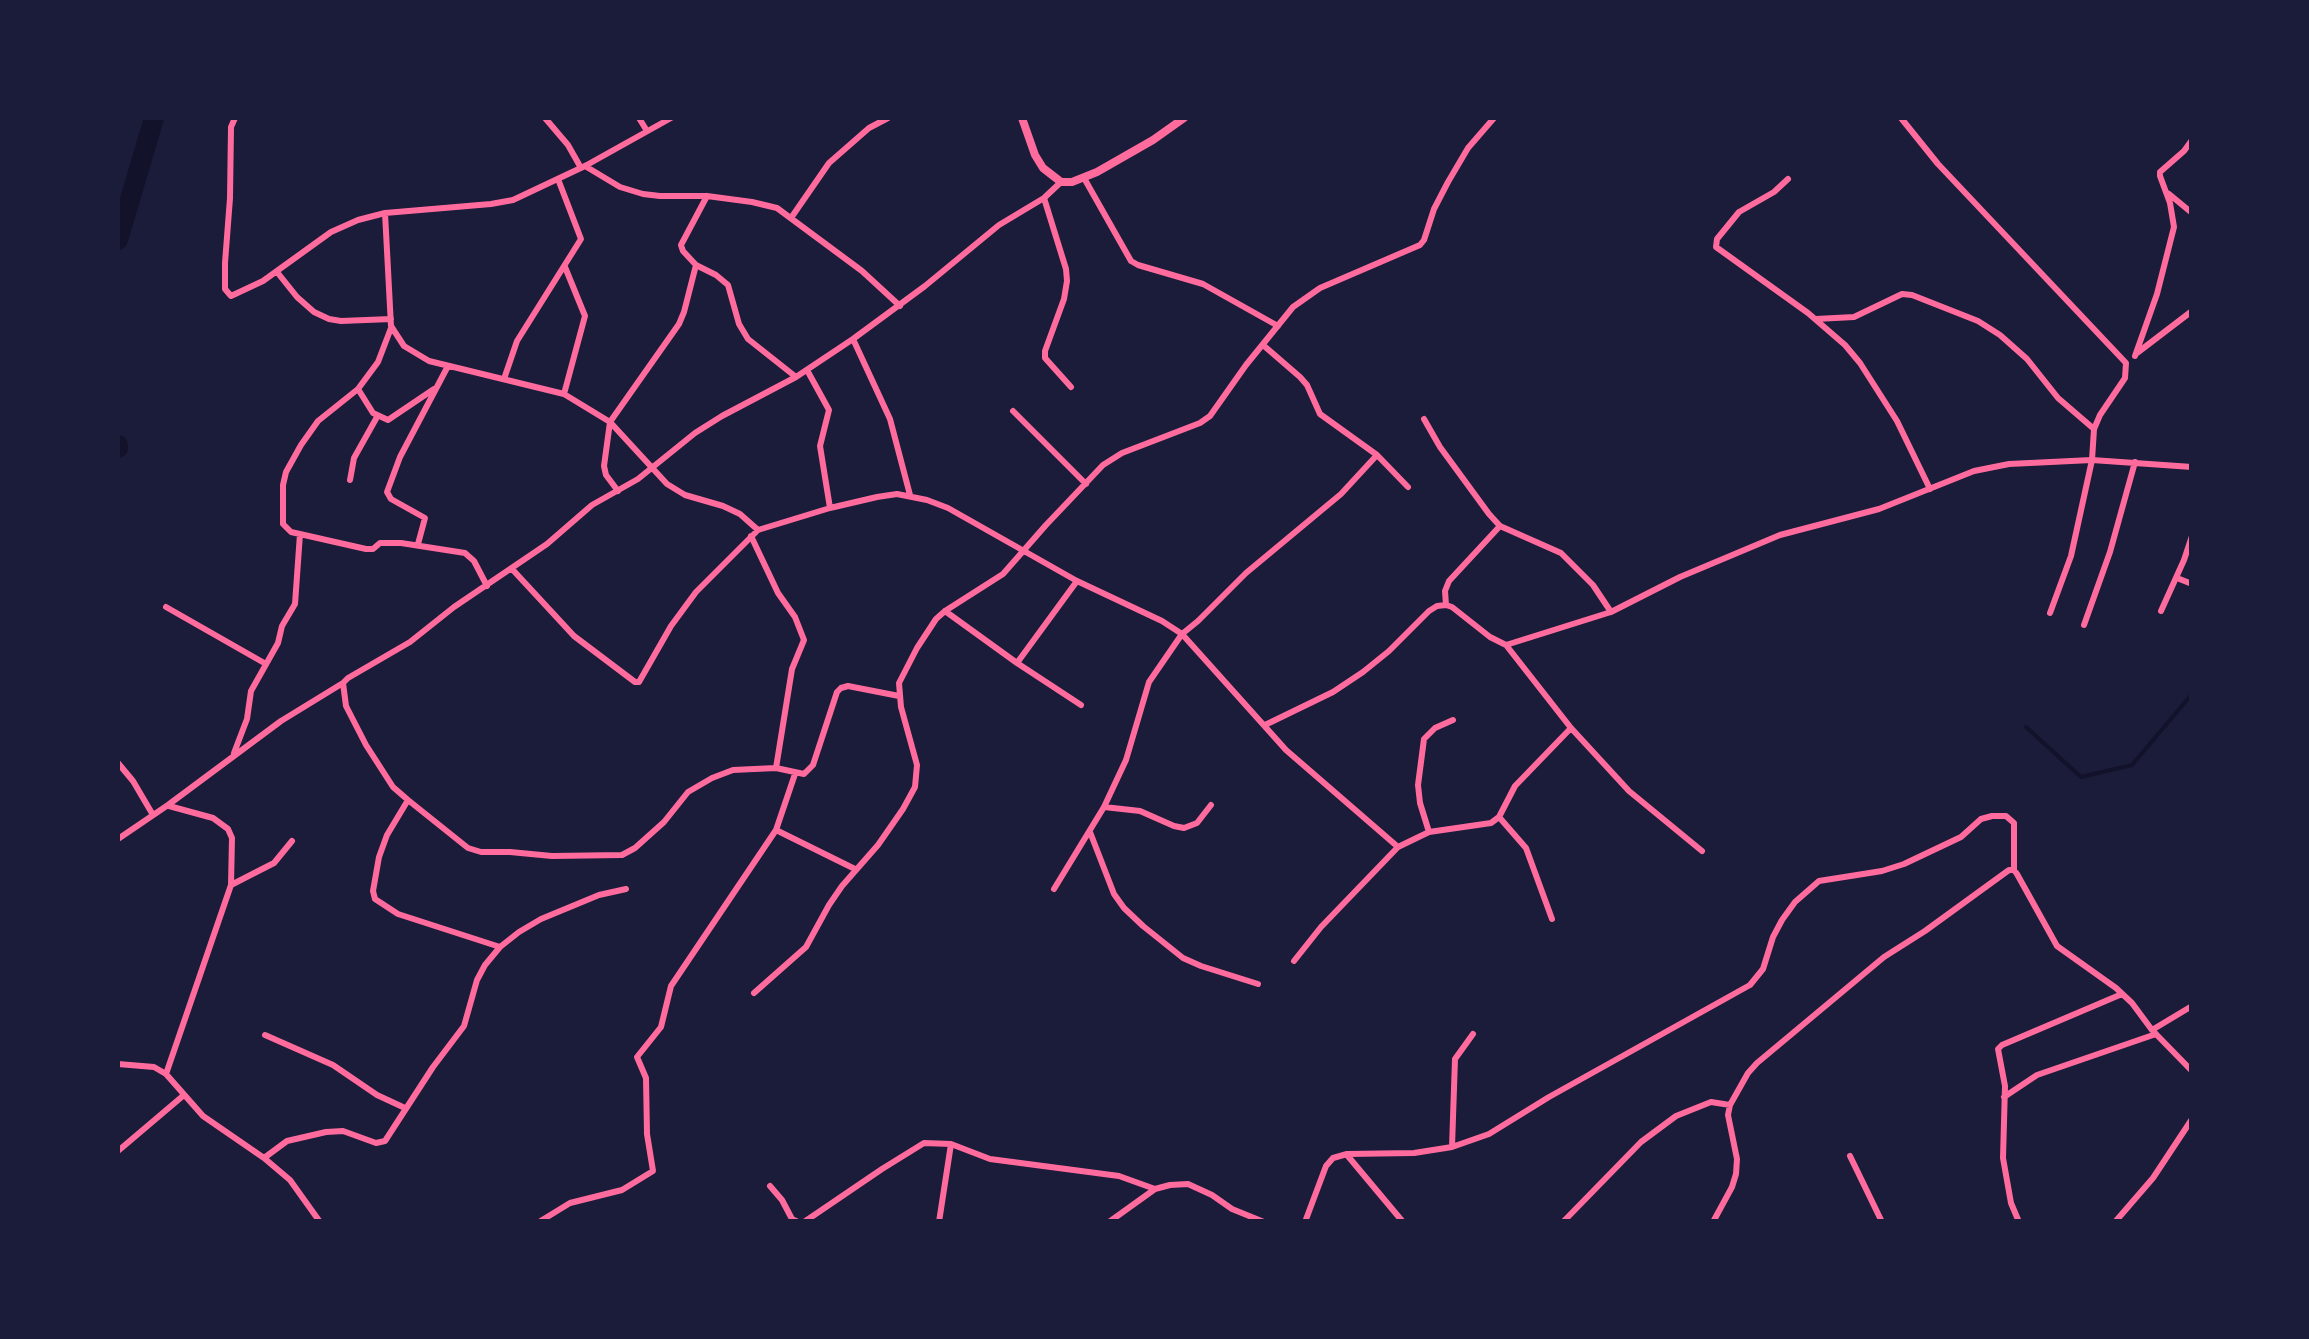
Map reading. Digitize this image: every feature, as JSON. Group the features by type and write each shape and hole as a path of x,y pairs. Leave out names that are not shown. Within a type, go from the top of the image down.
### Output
{"street":[{"path":"234,118 225,289 231,296 277,272 331,232 358,220 385,213 513,200 671,118"},
{"path":"545,118 583,167 620,186 643,194 707,196 777,208 862,271 900,306"},
{"path":"639,118 647,132"},
{"path":"791,218 829,163 869,128 888,118"},
{"path":"1022,118 1034,155 1060,182"},
{"path":"118,839 281,720 410,642 695,433 796,378 853,339 999,225 1044,198 1060,182 1084,178 1154,140 1184,118"},
{"path":"754,993 806,947 829,905 878,844 915,787 917,765 908,738 899,683 928,630 945,610 1003,574 1104,465 1122,453 1210,416 1293,307 1320,288 1420,245 1448,182 1468,148 1494,118"},
{"path":"1901,118 1938,164 2126,363"},
{"path":"2134,356 2157,294 2174,228 2160,172 2192,140"},
{"path":"1084,178 1131,261 1204,284 1278,326"},
{"path":"504,378 517,341 581,239 558,179"},
{"path":"1788,179 1774,192 1738,212 1717,239 1716,247 1816,319 1845,345 1897,421 1930,489"},
{"path":"2168,193 2192,214"},
{"path":"707,196 682,245 683,251 696,265 728,285 739,324 748,339 796,378"},
{"path":"1044,198 1067,281 1045,358 1070,387"},
{"path":"385,213 391,323 397,338 416,354 448,366 564,394 610,422 661,479 676,490 740,514 755,533 778,593 795,617 804,640 792,669 776,768"},
{"path":"618,491 606,476 604,466 610,422 679,324 696,265"},
{"path":"564,394 585,316 565,266"},
{"path":"277,272 297,297 329,319 391,323"},
{"path":"1816,319 1854,317 1902,294 1912,294 1978,321 2000,335 2058,398 2094,429"},
{"path":"2050,613 2071,556 2092,460 2094,429 2100,415 2125,378 2126,363 2192,311"},
{"path":"391,323 378,362 358,389 308,432 286,472 284,524 291,532 371,549 380,543 418,544 465,553 472,556 487,586"},
{"path":"853,339 890,419 910,495"},
{"path":"1262,345 1307,385 1320,414 1378,455 1408,487"},
{"path":"418,544 426,518 387,492 400,457 448,366"},
{"path":"807,370 829,410 820,446 830,508"},
{"path":"358,389 377,417 388,420 435,388"},
{"path":"1013,411 1086,484"},
{"path":"350,480 354,458 377,417"},
{"path":"1424,419 1440,447 1500,526 1560,553 1586,576 1612,612"},
{"path":"1054,889 1104,807 1126,760 1149,682 1182,634 1246,573 1341,494 1378,455"},
{"path":"1446,604 1506,645 1612,612 1680,577 1780,535 1879,509 1974,471 2009,464 2092,460 2192,466"},
{"path":"2084,625 2110,552 2135,462"},
{"path":"512,569 574,636 639,682 696,592 755,533 830,508 877,497 910,495 948,508 1077,582 1182,634 1286,750 1398,848"},
{"path":"1446,604 1449,581 1500,526"},
{"path":"234,755 247,719 251,691 294,604 300,534"},
{"path":"2161,611 2192,536"},
{"path":"2177,578 2192,584"},
{"path":"1017,662 1077,582"},
{"path":"1265,724 1332,692 1363,672 1429,611 1446,604"},
{"path":"166,606 266,664"},
{"path":"945,610 1081,705"},
{"path":"1506,645 1571,728 1629,791 1702,852"},
{"path":"343,683 346,706 392,787 468,848 552,856 622,855 664,822 688,792 733,770 776,768 804,774 813,765 841,688 899,696"},
{"path":"1429,832 1418,785 1424,739 1452,720"},
{"path":"1294,961 1321,927 1398,848 1429,832 1491,823 1499,817 1515,786 1571,728"},
{"path":"118,763 153,815"},
{"path":"539,1222 570,1202 622,1190 653,1172 646,1134 646,1078 637,1057 661,1028 671,986 776,830 795,774"},
{"path":"408,800 378,857 375,899 398,914 500,947"},
{"path":"166,1074 231,885 232,838 228,828 214,818 168,805"},
{"path":"1104,807 1140,810 1184,828 1197,823 1212,805"},
{"path":"1305,1222 1326,1166 1333,1158 1346,1154 1414,1153 1452,1147 1489,1134 1750,984 1763,969 1782,920 1819,881 1904,864 1961,837 1981,819 1992,816 2006,816 2014,822 2014,870 2058,946 2132,1003 2192,1071"},
{"path":"1499,817 1526,848 1552,918"},
{"path":"776,830 856,870"},
{"path":"1090,831 1114,894 1124,908 1184,958 1258,984"},
{"path":"231,885 274,863 292,841"},
{"path":"1713,1222 1736,1174 1738,1159 1728,1115 1748,1073 1884,957 2014,870"},
{"path":"264,1158 287,1142 326,1132 384,1142 464,1026 477,980 500,947 541,919 626,888"},
{"path":"2019,1222 2011,1203 2004,1158 2004,1075 1997,1054 2002,1045 2122,994"},
{"path":"2004,1097 2037,1075 2154,1032 2192,1006"},
{"path":"1452,1147 1455,1059 1473,1034"},
{"path":"265,1035 333,1066 378,1096 405,1108"},
{"path":"118,1064 154,1068 166,1074 220,1129 290,1180 320,1222"},
{"path":"118,1151 184,1095"},
{"path":"1563,1222 1641,1142 1676,1116 1711,1102 1730,1106"},
{"path":"2115,1222 2154,1178 2190,1126"},
{"path":"770,1186 792,1218 801,1222 919,1145 951,1144 990,1159 1119,1176 1155,1189"},
{"path":"939,1222 951,1144"},
{"path":"1346,1154 1403,1222"},
{"path":"1850,1156 1882,1222"},
{"path":"1109,1222 1155,1189 1170,1184 1188,1184 1264,1222"}],"waterway":[{"path":"118,240 154,118"},
{"path":"2026,727 2081,777 2132,765 2192,694"}]}
